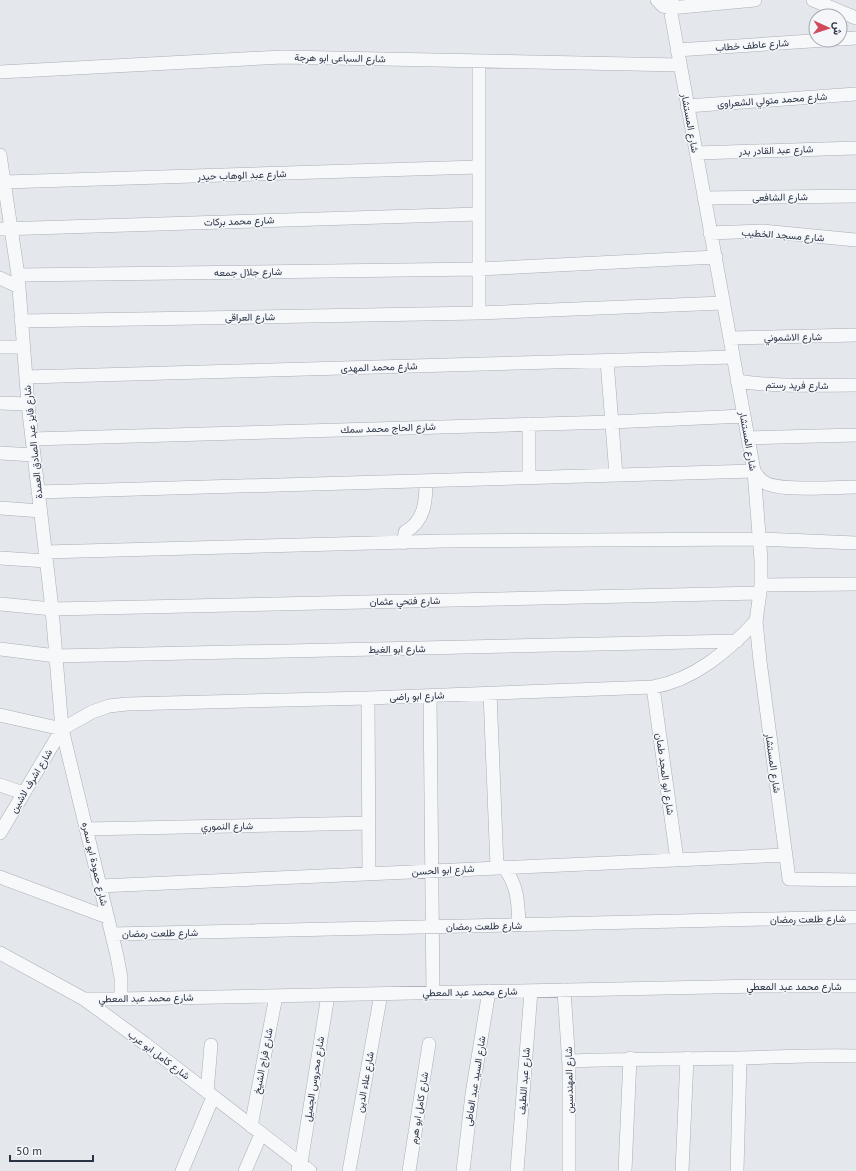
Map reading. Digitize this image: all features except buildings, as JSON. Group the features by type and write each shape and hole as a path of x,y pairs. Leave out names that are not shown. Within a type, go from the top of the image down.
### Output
{"street":[{"path":"657,0 663,6 671,4 755,0"},
{"path":"813,0 856,18"},
{"name":"شارع المستشار","path":"671,4 677,50 754,471 761,560 760,589 756,621 789,879 856,880"},
{"name":"شارع عاطف خطاب","path":"677,50 808,41"},
{"name":"شارع السباعى ابو هرجة","path":"0,72 282,57 680,65"},
{"path":"479,313 478,167 480,61"},
{"name":"شارع محمد متولي الشعراوى","path":"688,106 856,94"},
{"name":"شارع عبد القادر بدر","path":"696,153 856,148"},
{"name":"شارع فايز عبد الصادق العمدة","path":"0,155 4,182 5,229 18,281 28,404 52,609 62,729"},
{"name":"شارع عبد الوهاب حيدر","path":"4,182 478,167"},
{"name":"شارع الشافعى","path":"704,198 856,196"},
{"name":"شارع محمد بركات","path":"5,229 479,214"},
{"name":"شارع مسجد الخطيب","path":"710,233 762,231 856,240"},
{"name":"شارع جلال جمعه","path":"18,281 479,269 716,257"},
{"path":"0,278 18,281"},
{"name":"شارع العراقى","path":"21,321 479,313 723,303"},
{"name":"شارع الاشموني","path":"730,338 856,335"},
{"path":"0,347 23,347"},
{"name":"شارع محمد المهدى","path":"26,377 733,357"},
{"path":"607,361 616,475"},
{"name":"شارع فريد رستم","path":"737,381 792,386 856,385"},
{"path":"0,403 28,404"},
{"name":"شارع الحاج محمد سمك","path":"32,439 612,422 744,416"},
{"path":"529,424 529,478"},
{"path":"748,438 856,435"},
{"path":"0,453 34,455"},
{"path":"38,492 754,471 763,482 783,488 856,487"},
{"path":"404,543 405,532 416,523 422,514 426,500 426,481"},
{"path":"0,508 41,511"},
{"path":"0,558 404,543 759,539 856,543"},
{"name":"شارع فتحي عثمان","path":"0,604 52,609 760,589 856,584"},
{"name":"شارع ابو راضى","path":"62,729 92,712 109,706 127,704 430,696 653,687 670,683 688,676 698,670 738,641 756,621"},
{"name":"شارع ابو الغيط","path":"0,649 56,656 738,641"},
{"name":"شارع ابو المجد طمان","path":"653,687 677,860"},
{"path":"490,693 500,867 512,879 517,892 519,925"},
{"path":"430,696 433,993"},
{"path":"368,698 369,874"},
{"path":"0,715 62,729"},
{"name":"شارع اشرف لاشين","path":"1,828 62,729"},
{"name":"شارع حمودة ابو سمره","path":"62,729 112,934 121,978 121,999"},
{"path":"0,785 23,793"},
{"name":"شارع النموري","path":"86,829 368,823"},
{"name":"شارع ابو الحسن","path":"100,886 786,855"},
{"path":"0,877 107,917"},
{"name":"شارع طلعت رمضان","path":"112,934 856,918"},
{"name":"شارع كامل ابو عرب","path":"0,952 84,999 144,1043 303,1168"},
{"name":"شارع محمد عبد المعطي","path":"84,999 761,986 856,986"},
{"name":"شارع المهندسين","path":"564,990 569,1061 570,1171"},
{"name":"شارع السيد عبد العاطى","path":"463,1171 472,1094 489,991"},
{"name":"شارع عبد اللطيف","path":"517,1171 531,991"},
{"name":"شارع علاء الدين","path":"349,1171 381,994"},
{"name":"شارع محروس الجميل","path":"303,1168 328,995"},
{"name":"شارع فراج الشيخ","path":"245,1171 256,1130 276,996"},
{"name":"شارع كامل ابو هرم","path":"409,1171 429,1044"},
{"path":"182,1171 210,1094 211,1045"},
{"path":"569,1061 630,1058 740,1058 818,1055 856,1056"},
{"path":"625,1171 630,1058"},
{"path":"682,1171 687,1058"},
{"path":"737,1171 740,1058"}]}
